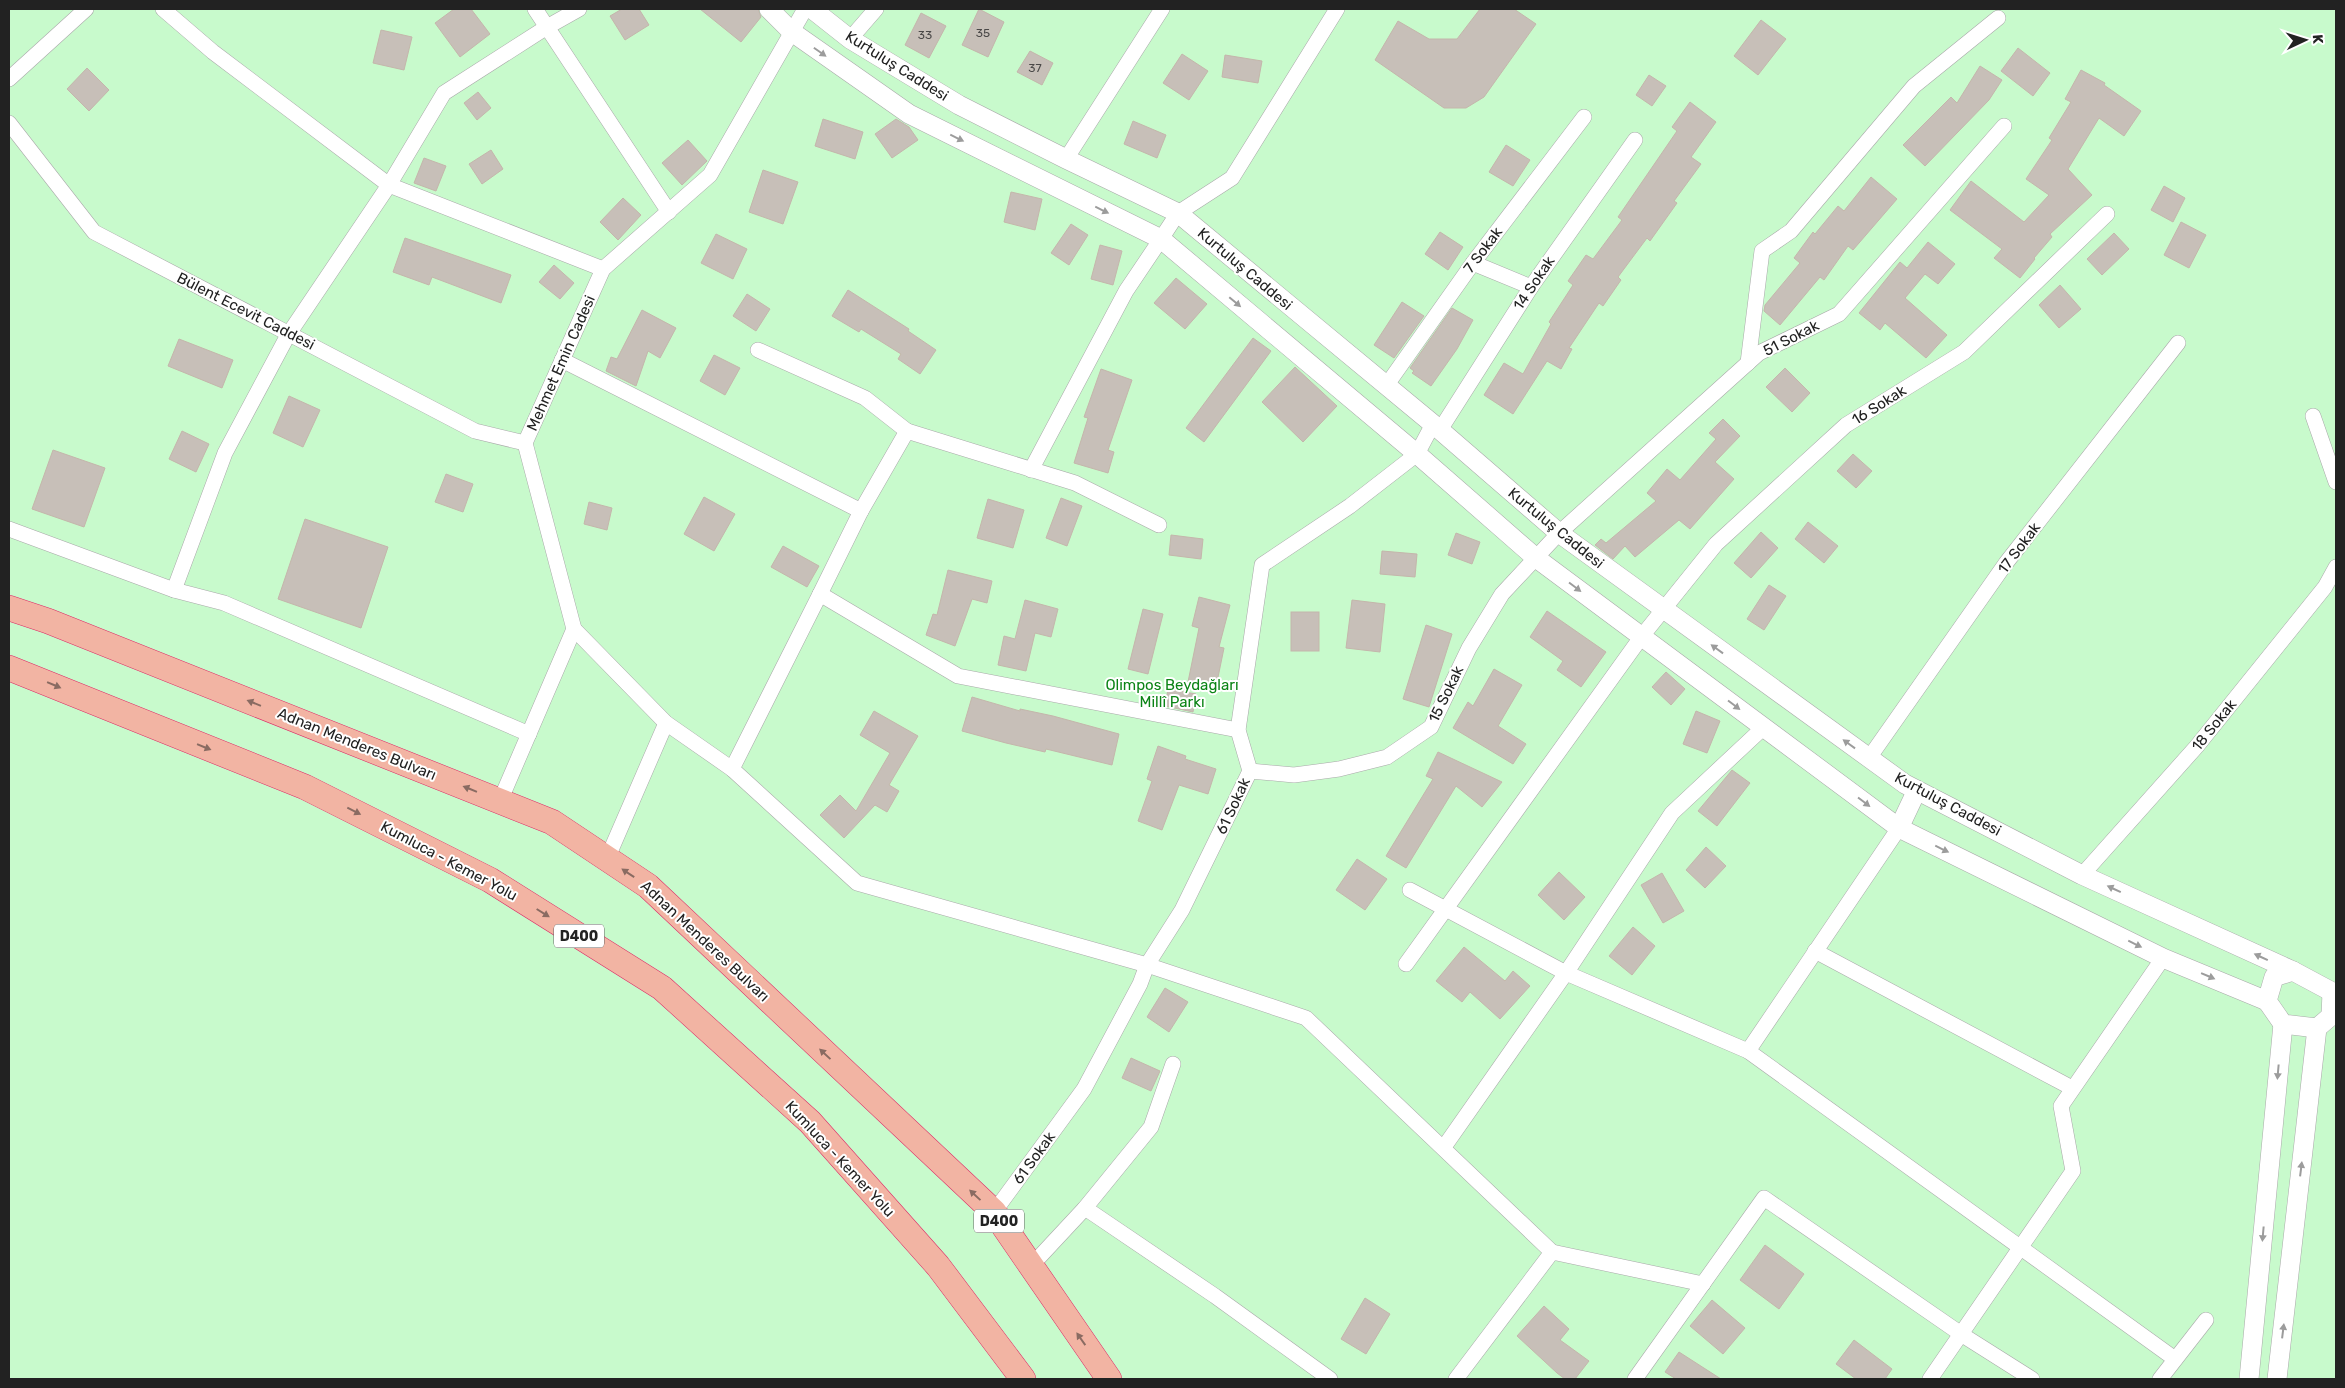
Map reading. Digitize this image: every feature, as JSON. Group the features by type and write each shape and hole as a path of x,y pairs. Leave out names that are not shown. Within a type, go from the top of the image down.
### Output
{"highway":[{"name":"Adnan Menderes Bulvarı","path":"9,608 552,822 648,886 994,1212 1109,1379"},
{"name":"Kumluca - Kemer Yolu","path":"9,668 305,787 490,880 662,988 810,1122 938,1266 1023,1379"}],"street":[{"path":"9,79 86,9"},
{"path":"163,9 213,52 389,185 603,270"},
{"path":"535,9 669,212"},
{"path":"174,590 225,453 288,335 389,185 444,93 547,27 579,9"},
{"name":"Kurtuluş Caddesi","path":"769,9 792,32 909,114 1160,239 1417,454 1536,558 1899,828 2163,958 2267,1001"},
{"name":"Mehmet Emin Cadesi","path":"574,629 525,443 603,270 710,175 805,9"},
{"name":"Kurtuluş Caddesi","path":"812,9 850,39 959,105 1178,213 1436,427 1559,533 1869,758 1917,790 2082,875 2293,971 2334,993"},
{"path":"850,39 876,9"},
{"path":"1066,159 1162,9"},
{"path":"1031,470 1126,291 1160,239 1178,213 1232,178 1337,9"},
{"path":"1748,363 1762,251 1790,231 1914,86 1998,18"},
{"name":"7 Sokak","path":"1386,386 1472,263 1584,117"},
{"name":"Bülent Ecevit Caddesi","path":"9,123 94,232 475,431 525,443"},
{"name":"51 Sokak","path":"1559,533 1759,354 1839,314 2004,126"},
{"name":"14 Sokak","path":"1436,427 1530,286 1635,140"},
{"name":"16 Sokak","path":"1406,964 1642,636 1716,544 1846,425 1964,352 2107,214"},
{"path":"1472,263 1530,286"},
{"name":"17 Sokak","path":"1869,758 2006,563 2178,343"},
{"path":"758,350 865,398 907,431 1075,483 1159,525"},
{"path":"562,360 861,511"},
{"path":"2313,416 2336,482"},
{"name":"61 Sokak","path":"994,1212 1084,1089 1140,984 1147,964 1182,910 1250,771 1238,730 1262,565 1350,506 1417,454 1436,427"},
{"path":"732,769 861,511 907,431"},
{"path":"9,529 174,590 224,603 529,734"},
{"name":"15 Sokak","path":"1250,771 1294,774 1339,769 1386,757 1431,727 1469,648 1502,594 1559,533"},
{"name":"18 Sokak","path":"2082,875 2197,746 2325,587 2336,566"},
{"path":"820,594 958,676 1238,730"},
{"path":"500,801 574,629 666,723 732,769 857,883 1147,964 1306,1018 1444,1147 1552,1252 1703,1284"},
{"path":"607,859 666,723"},
{"path":"1444,1147 1566,972 1672,813 1764,727"},
{"path":"1748,1051 1899,828 1917,790"},
{"path":"1410,890 1566,972 1748,1051 2175,1359"},
{"path":"1815,951 2072,1088"},
{"path":"1930,1379 2073,1171 2061,1106 2163,958"},
{"path":"2249,1379 2283,1024 2267,1001 2274,977 2293,971"},
{"path":"2277,1379 2328,1019 2334,993"},
{"path":"2283,1024 2328,1019"},
{"path":"1031,1266 1085,1208 1151,1127 1173,1064"},
{"path":"1635,1379 1764,1198 1961,1334 2032,1379"},
{"path":"1085,1208 1215,1296 1330,1379"},
{"path":"1456,1379 1552,1252"},
{"path":"2160,1379 2206,1320"}],"green space":[{"name":"Olimpos Beydağları Millî Parkı","path":"9,9 2336,9 2336,1379 9,1379"}],"building":[{"path":"454,9 471,9 490,34 460,57 435,23"},
{"path":"622,9 639,9 649,25 625,40 610,16"},
{"path":"700,9 758,9 761,17 741,42"},
{"path":"979,9 1004,22 988,57 962,45"},
{"path":"1480,9 1514,9 1536,24 1484,97 1466,108 1444,108 1375,60 1398,21 1429,39 1457,39"},
{"path":"921,13 946,26 929,58 905,45"},
{"path":"1761,20 1786,39 1758,75 1734,56"},
{"path":"381,30 412,37 404,70 373,63"},
{"path":"2018,48 2050,73 2033,96 2001,71"},
{"path":"1030,51 1053,63 1042,85 1017,72"},
{"path":"1182,54 1208,71 1189,100 1163,83"},
{"path":"1225,55 1262,61 1258,83 1222,77"},
{"path":"1980,66 2002,80 1989,100 1925,166 1903,145 1951,97 1957,103"},
{"path":"87,68 109,90 89,111 67,89"},
{"path":"2081,70 2105,83 2104,85 2141,111 2124,136 2099,118 2068,169 2092,195 2050,234 2052,237 2020,278 1994,258 2002,249 1950,210 1971,181 2024,222 2049,195 2026,179 2052,140 2049,138 2071,102 2065,99"},
{"path":"1649,75 1666,86 1652,106 1636,95"},
{"path":"478,92 491,108 477,120 464,103"},
{"path":"1690,102 1716,122 1691,157 1701,164 1674,201 1677,203 1650,241 1647,238 1618,277 1621,280 1603,306 1599,303 1569,348 1572,349 1561,369 1547,361 1513,414 1484,395 1504,363 1523,374 1551,324 1549,322 1573,285 1568,281 1586,255 1593,259 1622,220 1618,217 1677,131 1672,127"},
{"path":"823,119 863,132 855,159 815,146"},
{"path":"896,119 909,127 918,140 892,158 875,134"},
{"path":"1133,121 1166,135 1157,158 1124,144"},
{"path":"688,140 707,161 682,185 662,163"},
{"path":"1506,145 1530,160 1513,186 1489,172"},
{"path":"491,150 503,169 482,184 469,164"},
{"path":"424,158 446,166 436,191 414,183"},
{"path":"763,170 798,182 783,224 749,212"},
{"path":"1871,177 1897,199 1853,250 1848,246 1824,280 1820,277 1780,325 1764,311 1765,305 1800,263 1794,258 1813,232 1815,234 1838,206 1844,211"},
{"path":"2164,186 2185,198 2173,222 2151,210"},
{"path":"1011,192 1042,199 1035,230 1004,222"},
{"path":"623,198 641,215 618,240 600,222"},
{"path":"2181,222 2206,235 2189,268 2164,255"},
{"path":"1071,224 1088,235 1069,265 1051,253"},
{"path":"1440,232 1463,247 1448,270 1425,254"},
{"path":"2114,233 2129,249 2102,275 2087,259"},
{"path":"716,234 747,249 733,279 701,263"},
{"path":"405,238 511,275 501,303 432,277 429,285 393,272"},
{"path":"1928,242 1955,264 1938,284 1925,274 1905,298 1947,335 1926,358 1885,323 1880,330 1859,313 1900,262 1907,268"},
{"path":"1100,245 1122,251 1113,285 1091,279"},
{"path":"554,265 574,283 560,299 539,282"},
{"path":"1176,278 1207,304 1185,329 1154,303"},
{"path":"2060,285 2081,309 2059,328 2039,305"},
{"path":"848,290 909,329 908,331 936,350 920,374 898,359 901,354 861,329 859,332 832,316"},
{"path":"747,294 770,309 756,331 733,316"},
{"path":"1402,302 1424,316 1394,358 1374,345"},
{"path":"1452,308 1473,320 1457,349 1431,386 1412,373 1414,371 1410,368"},
{"path":"642,310 676,328 660,358 648,351 636,386 606,371 611,357 617,359"},
{"path":"1253,338 1271,351 1204,442 1186,428"},
{"path":"179,339 233,360 222,388 168,366"},
{"path":"714,355 740,368 725,395 700,381"},
{"path":"1295,367 1337,406 1303,442 1262,402"},
{"path":"1785,368 1810,393 1792,412 1766,387"},
{"path":"1101,369 1132,380 1108,450 1114,452 1108,473 1074,463 1088,418 1084,417"},
{"path":"289,396 320,410 303,447 273,433"},
{"path":"1723,419 1740,436 1715,462 1734,479 1690,529 1679,520 1635,557 1625,546 1613,559 1595,545 1601,539 1606,543 1656,501 1647,493 1667,469 1680,480 1716,439 1709,433"},
{"path":"182,431 209,444 196,472 169,459"},
{"path":"53,450 105,468 84,527 32,509"},
{"path":"1853,454 1872,471 1856,488 1837,471"},
{"path":"446,474 473,484 463,512 435,502"},
{"path":"704,497 735,514 714,551 684,534"},
{"path":"1061,498 1082,506 1067,546 1046,538"},
{"path":"988,499 1024,510 1013,548 977,538"},
{"path":"589,502 612,508 607,530 584,524"},
{"path":"305,519 388,547 361,628 278,599"},
{"path":"1808,522 1838,546 1824,563 1795,539"},
{"path":"1761,532 1778,548 1751,578 1734,563"},
{"path":"1456,533 1480,542 1472,564 1448,555"},
{"path":"1171,535 1203,539 1201,559 1169,555"},
{"path":"783,546 819,566 807,587 771,567"},
{"path":"1382,551 1417,554 1415,577 1380,574"},
{"path":"948,570 992,581 987,603 972,599 955,646 926,635 933,614 937,615"},
{"path":"1769,585 1786,596 1764,630 1747,619"},
{"path":"1199,597 1230,605 1219,647 1224,648 1216,687 1188,682 1199,628 1192,626"},
{"path":"1025,600 1058,609 1051,637 1035,633 1026,671 998,665 1004,636 1015,639"},
{"path":"1352,600 1385,604 1380,652 1346,648"},
{"path":"1143,609 1163,614 1148,674 1128,669"},
{"path":"1547,611 1606,652 1581,687 1557,670 1563,661 1530,637"},
{"path":"1291,612 1319,612 1319,651 1291,651"},
{"path":"1426,625 1452,634 1429,707 1403,699"},
{"path":"1494,669 1522,685 1498,726 1526,744 1513,764 1453,728 1468,702 1473,706"},
{"path":"1666,672 1685,689 1671,705 1652,687"},
{"path":"1168,689 1196,694 1193,712 1165,706"},
{"path":"972,697 1020,711 1020,709 1053,716 1119,734 1112,765 1046,749 1045,752 962,731"},
{"path":"874,711 918,736 889,785 899,791 887,812 875,805 844,838 820,815 840,795 856,811 890,753 860,735"},
{"path":"1696,711 1720,721 1707,753 1683,744"},
{"path":"1158,746 1186,756 1185,759 1216,769 1208,794 1179,785 1162,830 1138,821 1152,781 1147,779"},
{"path":"1438,752 1502,782 1482,807 1456,786 1406,868 1386,856 1433,779 1426,776"},
{"path":"1732,770 1750,783 1717,826 1698,811"},
{"path":"1706,847 1726,866 1705,888 1686,870"},
{"path":"1357,859 1387,879 1365,910 1336,890"},
{"path":"1559,872 1585,897 1564,920 1538,895"},
{"path":"1662,873 1684,911 1663,923 1641,885"},
{"path":"1633,927 1655,946 1632,975 1609,956"},
{"path":"1464,947 1505,981 1513,971 1530,986 1500,1019 1470,992 1462,1002 1436,981"},
{"path":"1165,988 1188,1002 1169,1032 1147,1017"},
{"path":"1131,1058 1160,1071 1151,1091 1122,1078"},
{"path":"1765,1245 1804,1274 1779,1309 1740,1280"},
{"path":"1365,1298 1390,1314 1366,1354 1341,1339"},
{"path":"1712,1300 1745,1328 1723,1354 1690,1326"},
{"path":"1544,1306 1569,1329 1560,1340 1589,1361 1575,1379 1565,1379 1517,1336"},
{"path":"1854,1340 1892,1369 1885,1379 1856,1379 1836,1364"},
{"path":"1679,1352 1721,1379 1676,1379 1665,1372"}]}
